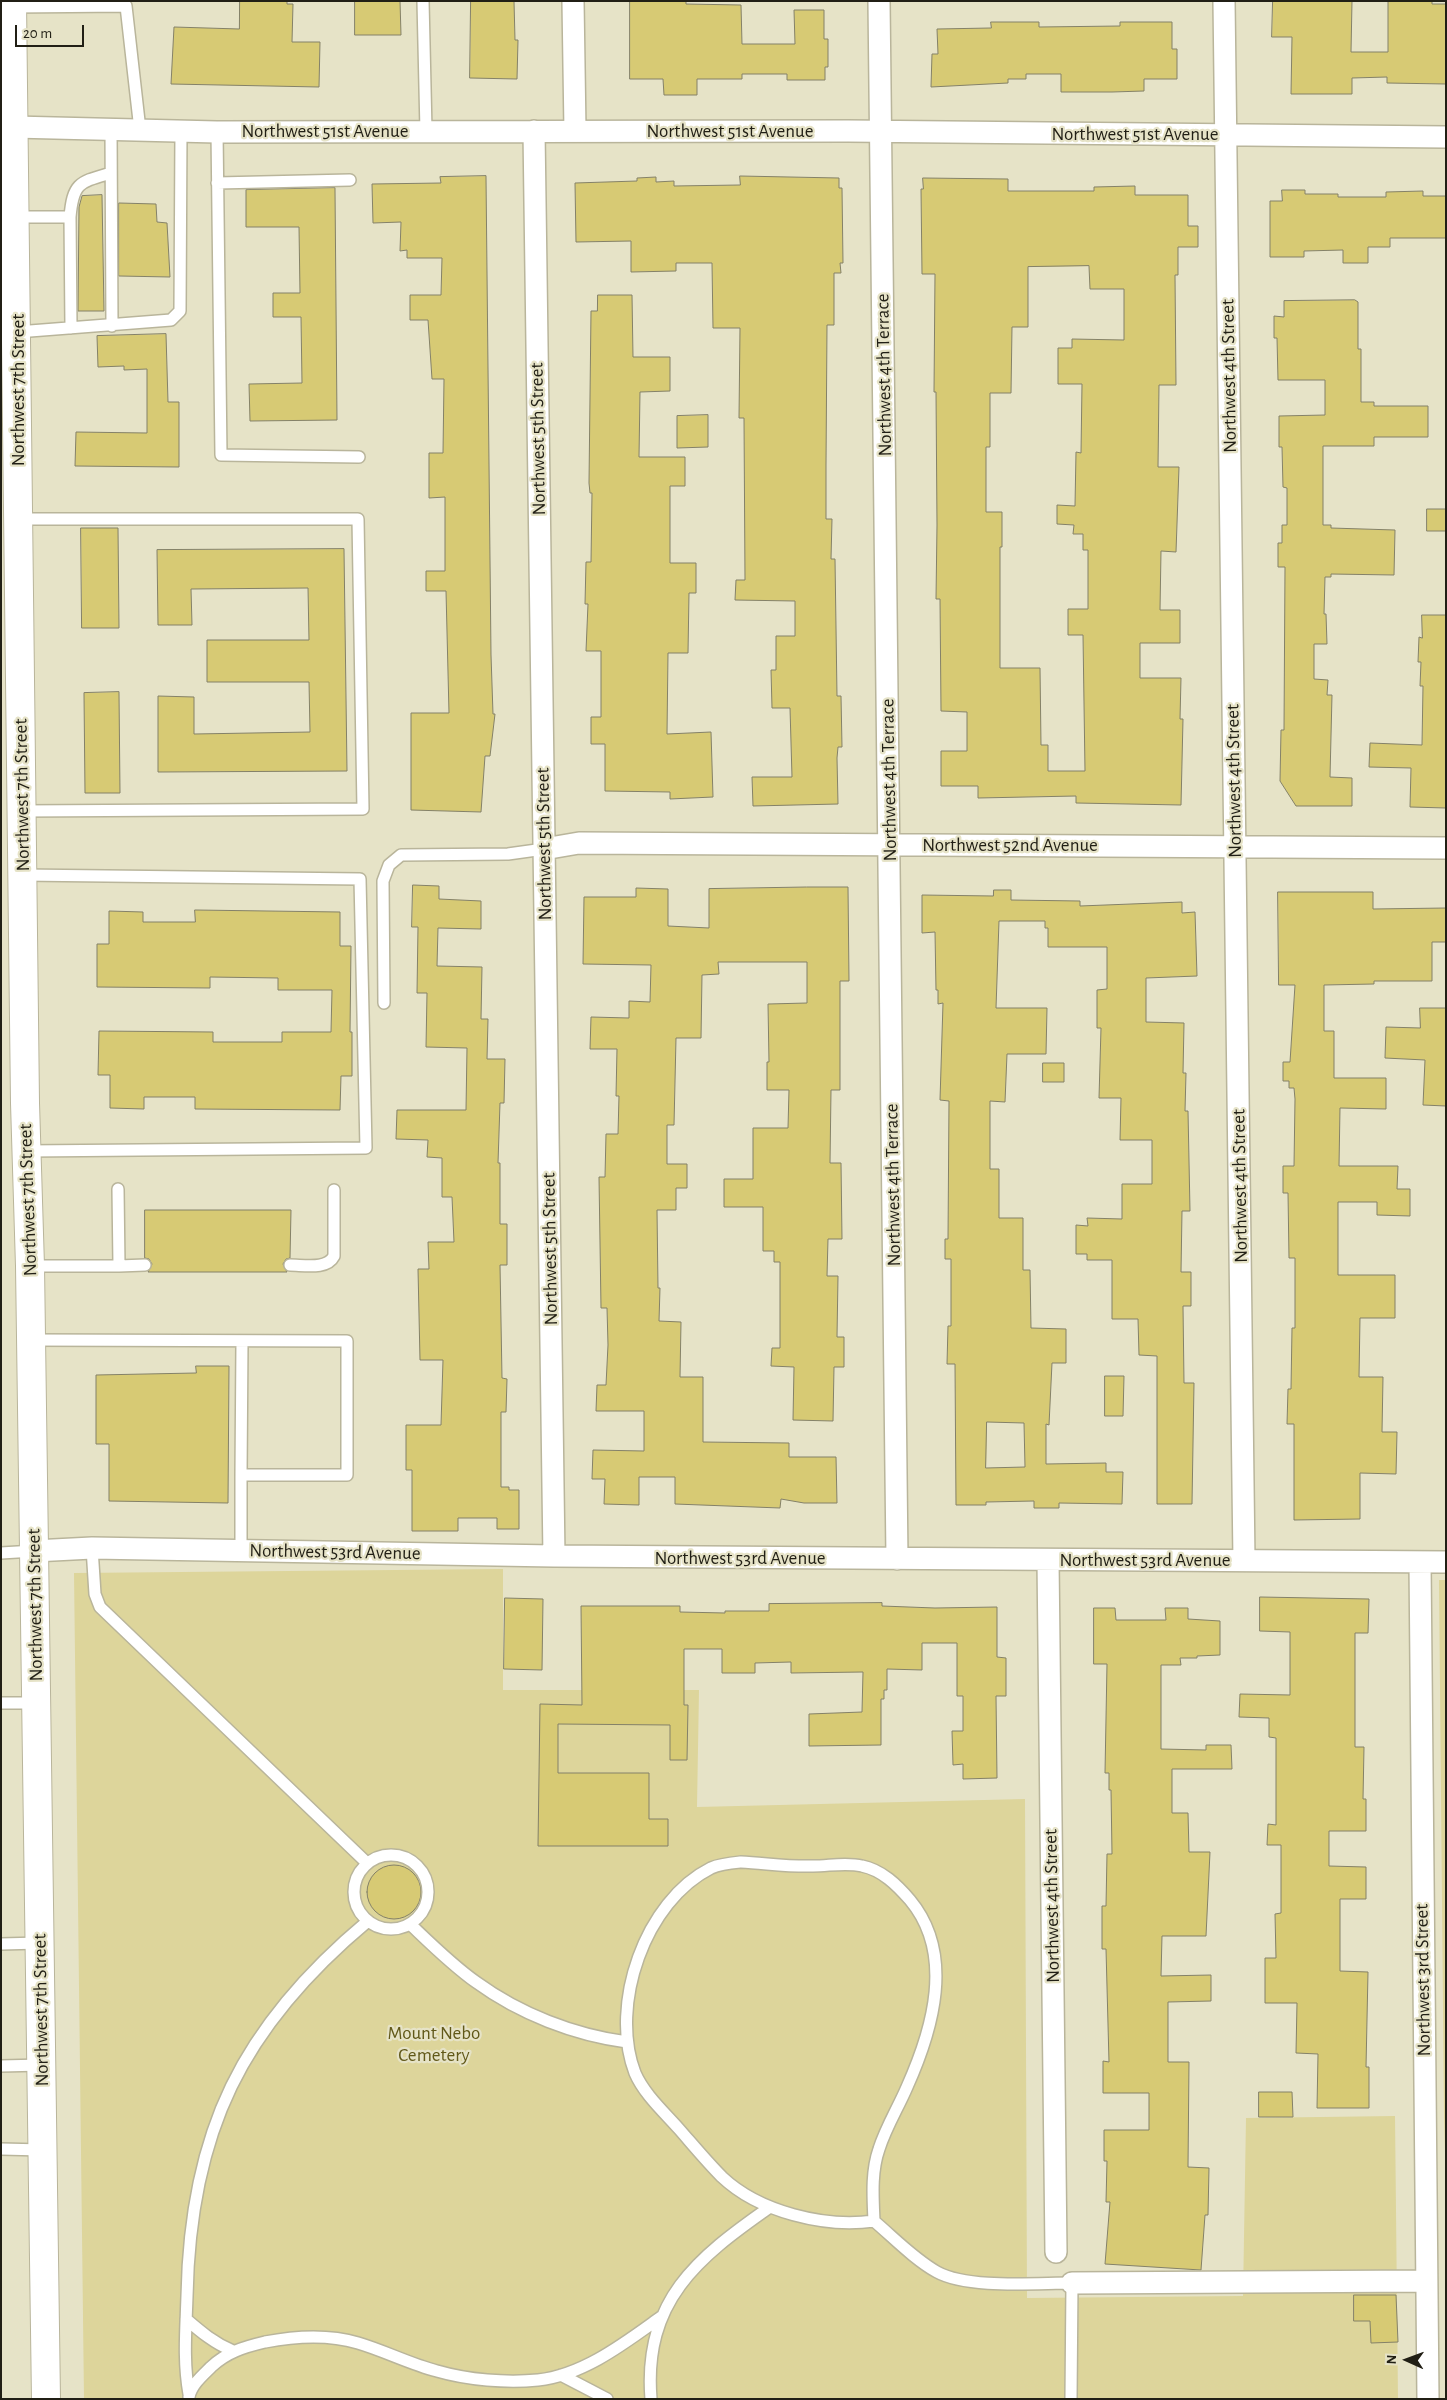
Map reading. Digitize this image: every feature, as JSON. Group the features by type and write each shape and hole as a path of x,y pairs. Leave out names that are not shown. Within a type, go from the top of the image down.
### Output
{"main road":[{"name":"Northwest 7th Street","path":"12,4 10,112 16,217 17,332 14,455 22,811 26,1151 30,1266 46,2399"}],"street":[{"path":"573,1 575,131"},
{"name":"Northwest 4th Terrace","path":"879,1 897,1559"},
{"name":"Northwest 4th Street","path":"1224,1 1244,1560"},
{"name":"Northwest 51st Avenue","path":"10,112 110,128 217,132 880,132 1446,137"},
{"name":"Northwest 5th Street","path":"534,131 554,1556"},
{"name":"Northwest 52nd Avenue","path":"544,849 579,843 1446,848"},
{"name":"Northwest 53rd Avenue","path":"34,1551 92,1548 554,1556 1446,1562"},
{"name":"Northwest 4th Street","path":"1048,1560 1056,2252"},
{"name":"Northwest 3rd Street","path":"1420,1562 1428,2399"},
{"path":"1072,2283 1426,2282"}],"lane":[{"path":"423,1 426,131"},
{"path":"12,4 126,6 140,130"},
{"path":"110,128 112,326"},
{"path":"17,332 171,320 180,311 181,131"},
{"path":"217,132 221,455 359,457"},
{"path":"71,328 70,217 73,193 84,181 111,173"},
{"path":"217,183 350,180"},
{"path":"16,217 70,217"},
{"path":"16,505 358,519 362,809 22,811"},
{"path":"384,1003 383,881 389,865 402,856 514,853 544,849"},
{"path":"22,875 360,879 366,1148 26,1151"},
{"path":"118,1189 119,1266"},
{"path":"290,1265 326,1265 334,1256 334,1190"},
{"path":"30,1266 145,1265"},
{"path":"31,1340 347,1341 347,1475 241,1475"},
{"path":"241,1550 242,1342"},
{"path":"92,1548 94,1594 100,1607 368,1863"},
{"path":"1,1553 34,1551"},
{"path":"1,1703 36,1703"},
{"path":"396,1855 414,1862 422,1871 428,1888 425,1907 410,1924 388,1929 368,1921 355,1903 355,1881 368,1863 378,1857 396,1855"},
{"path":"874,2221 858,2223 805,2218 784,2213 739,2191 723,2178 647,2094 636,2075 627,2042 629,1993 644,1943 679,1892 696,1877 713,1868 740,1862 811,1866 862,1865 888,1878 916,1908 928,1930 935,1955 937,1973 931,2014 917,2063 878,2150 873,2181 874,2221 921,2262 939,2273 953,2278 980,2282 1072,2283 1072,2399"},
{"path":"189,2396 184,2368 188,2253 194,2199 212,2132 222,2104 252,2048 283,2003 324,1960 368,1921"},
{"path":"410,1924 475,1982 497,1996 556,2024 580,2033 596,2038 627,2042"},
{"path":"1,1944 40,1943"},
{"path":"1,2066 42,2065"},
{"path":"1,2149 43,2150"},
{"path":"651,2399 651,2354 662,2316 682,2282 703,2258 726,2238 770,2207"},
{"path":"189,2396 198,2380 233,2351 279,2339 306,2336 334,2338 357,2343 438,2372 462,2376 490,2380 525,2380 561,2375 619,2347 662,2316"},
{"path":"186,2319 210,2339 233,2351"},
{"path":"561,2375 607,2399"}],"green space":[{"name":"Mount Nebo Cemetery","path":"503,1569 503,1690 699,1690 697,1807 1025,1799 1027,2298 1243,2296 1246,2118 1395,2116 1398,2399 84,2399 74,1573"},
{"path":"1439,1580 1446,1580 1446,2189 1444,2116"}],"building":[{"path":"240,1 287,1 287,4 293,4 292,42 320,42 319,87 171,84 174,27 239,29"},
{"path":"355,1 400,1 401,35 355,35"},
{"path":"471,1 514,1 515,40 518,40 517,79 470,78"},
{"path":"630,1 686,1 686,4 741,5 742,44 795,44 794,10 824,10 824,39 828,39 828,67 825,67 825,80 787,80 787,74 742,74 742,79 697,79 697,95 664,95 663,79 630,79"},
{"path":"1273,1 1352,1 1351,52 1388,52 1388,1 1432,1 1432,4 1446,4 1446,84 1387,83 1387,77 1352,78 1352,94 1291,94 1292,37 1272,37"},
{"path":"991,22 1039,22 1039,27 1120,26 1120,22 1172,22 1172,49 1177,49 1177,79 1144,79 1144,91 1061,92 1061,74 1026,74 1026,79 1008,79 1008,83 931,87 932,54 938,54 937,29 991,28"},
{"path":"486,176 491,655 493,714 495,714 490,756 485,756 481,812 411,810 411,713 449,713 446,591 426,591 426,571 445,571 445,497 429,498 429,453 443,453 444,379 432,379 428,320 410,320 410,295 441,295 442,258 407,258 407,250 400,251 401,222 373,223 372,184 441,183 440,177"},
{"path":"740,176 839,178 839,188 842,188 843,263 840,263 841,273 834,273 834,325 827,325 826,465 826,519 832,519 831,559 835,559 837,696 841,696 842,747 838,747 837,758 838,804 753,806 752,777 792,777 790,708 772,708 771,670 776,670 776,636 795,636 795,601 735,600 736,580 745,580 744,418 739,418 740,328 713,328 712,263 676,263 676,271 631,272 631,241 576,242 575,183 637,181 637,178 656,177 656,182 674,181 674,186 740,185"},
{"path":"923,178 1008,179 1008,191 1094,191 1094,187 1135,186 1135,195 1188,195 1188,226 1198,226 1198,247 1178,247 1178,275 1175,275 1176,385 1159,385 1158,467 1179,467 1176,552 1161,551 1160,610 1180,610 1180,643 1140,643 1140,678 1181,678 1180,719 1183,719 1181,805 1076,803 1076,796 978,798 978,786 941,786 941,751 967,751 967,712 941,711 940,599 936,599 935,274 922,274 921,189 923,189","holes":["1089,266 1090,289 1124,289 1124,340 1072,339 1072,348 1058,348 1058,384 1082,384 1081,453 1076,452 1075,506 1057,505 1057,524 1074,525 1073,534 1083,534 1083,550 1088,550 1088,609 1068,609 1068,635 1083,635 1085,771 1048,771 1048,745 1041,745 1040,668 1000,668 1000,547 1002,547 1002,512 986,512 986,447 990,447 990,393 1011,393 1012,327 1028,327 1028,267"]},
{"path":"335,188 337,420 250,421 249,384 302,383 301,317 273,317 273,293 300,293 299,227 246,227 246,190"},
{"path":"1282,190 1305,190 1305,194 1338,194 1338,197 1386,197 1386,192 1423,191 1423,196 1446,196 1446,238 1390,238 1390,247 1368,247 1368,263 1343,263 1343,250 1304,251 1304,257 1270,257 1270,201 1282,201"},
{"path":"102,195 104,311 78,311 79,207 82,196"},
{"path":"119,203 156,204 157,222 167,223 170,277 119,276"},
{"path":"598,295 632,295 633,357 670,357 670,391 640,392 639,457 685,457 685,486 670,486 670,563 696,563 696,593 689,593 688,653 668,653 667,734 711,732 713,797 670,799 670,792 605,791 605,744 591,744 591,717 601,717 601,651 586,651 588,604 585,604 586,562 591,562 592,493 590,493 589,483 591,311 597,311"},
{"path":"1355,300 1358,302 1358,349 1361,349 1361,402 1374,402 1374,406 1428,406 1428,437 1374,437 1374,446 1323,446 1323,525 1331,525 1331,528 1395,530 1394,575 1331,574 1331,577 1325,577 1324,614 1326,614 1327,644 1314,644 1314,679 1328,680 1327,695 1332,695 1330,777 1352,778 1352,806 1296,806 1280,781 1281,730 1284,730 1285,567 1278,567 1278,543 1282,543 1282,525 1287,525 1287,488 1283,487 1282,447 1279,447 1279,416 1325,415 1325,380 1278,380 1277,338 1274,338 1274,316 1284,317 1284,301"},
{"path":"166,334 168,402 179,402 179,467 75,466 76,432 147,433 147,369 124,370 124,366 98,367 97,336"},
{"path":"708,415 708,447 677,448 677,416"},
{"path":"1427,509 1446,509 1446,531 1427,531"},
{"path":"81,528 118,528 119,628 82,628"},
{"path":"344,549 347,771 158,772 158,696 194,697 194,734 310,732 309,682 207,682 207,640 309,640 308,588 191,589 192,625 158,625 157,550"},
{"path":"1422,615 1446,615 1446,808 1410,807 1411,768 1369,767 1370,743 1422,745 1423,686 1420,686 1421,662 1418,662 1419,637 1422,638"},
{"path":"119,692 120,793 85,793 84,693"},
{"path":"413,885 439,886 439,899 481,901 481,929 438,928 437,966 482,967 481,1019 488,1019 487,1059 505,1059 504,1103 500,1103 498,1163 500,1163 500,1224 507,1224 507,1265 500,1265 502,1378 507,1379 506,1412 501,1412 501,1487 509,1487 509,1490 519,1490 519,1529 497,1529 497,1518 458,1518 458,1531 412,1531 412,1470 406,1470 406,1425 441,1425 443,1360 420,1360 418,1269 429,1269 428,1242 454,1242 452,1197 442,1197 442,1158 427,1157 428,1140 396,1139 397,1110 466,1110 467,1048 426,1047 427,993 417,993 418,927 412,927"},
{"path":"848,887 849,981 840,981 840,1090 831,1090 830,1163 841,1163 842,1239 828,1239 827,1276 838,1276 837,1337 844,1337 844,1367 834,1367 833,1421 793,1420 794,1367 771,1366 772,1348 780,1348 780,1262 774,1262 774,1251 763,1251 763,1207 724,1207 724,1179 753,1179 753,1128 788,1128 789,1090 767,1090 767,1062 769,1062 768,1004 807,1003 807,962 718,962 719,974 702,975 701,1038 676,1038 674,1125 667,1125 667,1164 687,1164 687,1188 676,1188 676,1210 657,1210 658,1288 660,1288 659,1321 681,1322 680,1377 703,1377 703,1442 789,1443 789,1457 836,1457 837,1503 804,1503 781,1499 780,1508 675,1504 675,1477 639,1477 639,1505 604,1504 605,1479 592,1479 593,1450 644,1451 644,1411 596,1411 597,1385 606,1385 608,1345 607,1308 601,1308 599,1177 605,1177 606,1134 618,1134 619,1096 616,1096 617,1049 590,1049 591,1017 629,1018 629,1001 650,1002 651,965 583,964 584,897 636,897 636,888 668,889 668,926 709,928 709,889"},
{"path":"994,890 1011,890 1011,900 1080,901 1080,906 1182,902 1182,913 1195,912 1197,976 1146,978 1146,1022 1184,1023 1183,1073 1186,1073 1185,1111 1188,1111 1190,1211 1182,1211 1181,1272 1191,1272 1191,1306 1183,1306 1184,1383 1194,1383 1192,1504 1157,1504 1157,1356 1139,1355 1138,1319 1112,1319 1112,1260 1087,1260 1087,1254 1076,1254 1076,1225 1088,1226 1087,1218 1122,1219 1122,1184 1152,1184 1152,1140 1120,1140 1121,1098 1099,1098 1101,1028 1097,1028 1097,990 1107,989 1107,947 1048,947 1048,928 1045,928 1045,921 999,921 996,1008 1047,1008 1046,1054 1007,1054 1005,1102 990,1101 990,1169 999,1169 999,1218 1023,1218 1023,1270 1030,1270 1031,1328 1066,1329 1066,1363 1052,1363 1049,1425 1046,1424 1046,1464 1106,1463 1106,1472 1123,1472 1122,1504 1059,1503 1059,1508 1034,1508 1034,1501 986,1502 986,1505 956,1505 955,1364 947,1364 948,1326 951,1326 951,1259 945,1259 945,1239 948,1239 949,1101 940,1100 943,1003 938,1004 938,990 936,990 935,932 922,933 922,895 993,896","holes":["987,1422 1024,1423 1025,1467 986,1468"]},
{"path":"1278,892 1373,892 1373,909 1446,908 1446,942 1432,942 1432,981 1374,981 1374,984 1324,985 1324,1031 1334,1031 1334,1078 1386,1078 1386,1109 1340,1108 1339,1166 1398,1166 1397,1189 1410,1189 1410,1216 1377,1215 1377,1202 1338,1202 1338,1275 1395,1275 1395,1318 1360,1318 1359,1377 1383,1377 1382,1432 1397,1432 1396,1474 1360,1473 1360,1519 1294,1520 1294,1424 1287,1424 1288,1389 1291,1389 1292,1328 1295,1328 1295,1258 1289,1258 1288,1193 1283,1193 1283,1166 1294,1166 1295,1099 1294,1088 1289,1088 1289,1081 1283,1081 1283,1062 1290,1062 1295,985 1279,985"},
{"path":"195,910 340,912 340,946 351,946 350,1032 352,1032 352,1076 341,1076 340,1110 195,1109 195,1097 144,1097 144,1109 110,1108 110,1075 98,1075 99,1031 213,1032 213,1042 282,1042 282,1032 331,1032 332,990 278,990 278,978 210,977 210,988 97,987 97,944 109,944 109,911 143,912 143,922 195,922"},
{"path":"1420,1008 1446,1008 1446,1106 1423,1105 1425,1060 1385,1058 1386,1027 1420,1028"},
{"path":"1043,1063 1064,1063 1064,1082 1043,1082"},
{"path":"145,1210 291,1210 290,1258 286,1259 283,1264 287,1272 148,1272 152,1264 149,1259 145,1258"},
{"path":"196,1366 229,1366 228,1503 109,1501 109,1444 96,1444 96,1375 196,1373"},
{"path":"1105,1376 1124,1376 1123,1416 1105,1416"},
{"path":"1260,1597 1369,1599 1368,1633 1355,1633 1355,1747 1364,1747 1363,1799 1366,1799 1366,1831 1329,1831 1329,1866 1366,1867 1366,1899 1340,1899 1340,1971 1368,1972 1366,2067 1369,2067 1369,2108 1317,2108 1318,2054 1296,2053 1297,2003 1265,2003 1265,1958 1276,1958 1275,1914 1281,1913 1281,1845 1267,1845 1268,1824 1276,1825 1276,1738 1269,1737 1269,1718 1239,1717 1240,1694 1290,1695 1290,1632 1260,1631"},
{"path":"505,1598 543,1599 542,1670 504,1669"},
{"path":"882,1603 882,1606 935,1608 997,1607 997,1657 1006,1658 1006,1696 996,1696 997,1778 963,1779 963,1764 953,1765 952,1731 963,1731 963,1696 957,1696 957,1643 922,1643 922,1670 887,1669 887,1690 884,1690 884,1699 881,1699 881,1745 809,1746 809,1714 862,1712 863,1672 791,1673 791,1662 755,1663 755,1673 722,1673 722,1649 684,1649 684,1705 688,1705 687,1760 670,1760 670,1725 558,1724 558,1773 649,1773 649,1819 668,1819 668,1846 538,1846 540,1704 582,1705 581,1606 680,1606 680,1612 725,1613 725,1611 769,1611 769,1604"},
{"path":"1094,1608 1115,1608 1116,1620 1166,1620 1165,1608 1188,1608 1188,1619 1220,1621 1220,1655 1180,1658 1181,1665 1161,1665 1161,1749 1206,1750 1206,1745 1231,1745 1232,1769 1172,1769 1172,1813 1188,1813 1189,1852 1210,1852 1206,1936 1162,1936 1161,1976 1211,1975 1211,2001 1168,2002 1168,2062 1189,2062 1188,2167 1209,2168 1208,2215 1205,2215 1201,2270 1105,2264 1110,2202 1106,2202 1107,2161 1104,2161 1104,2130 1149,2130 1149,2093 1103,2093 1103,2061 1109,2062 1106,1949 1102,1949 1102,1906 1106,1906 1107,1854 1112,1854 1111,1790 1109,1790 1109,1773 1105,1773 1107,1664 1094,1664"},
{"path":"394,1865 404,1867 413,1873 419,1882 421,1892 419,1902 413,1911 404,1917 394,1919 384,1917 375,1911 369,1902 367,1892 369,1882 375,1873 384,1867"},
{"path":"1259,2092 1292,2092 1293,2117 1259,2117"},
{"path":"1354,2295 1396,2295 1398,2342 1371,2343 1370,2321 1354,2321"}]}
